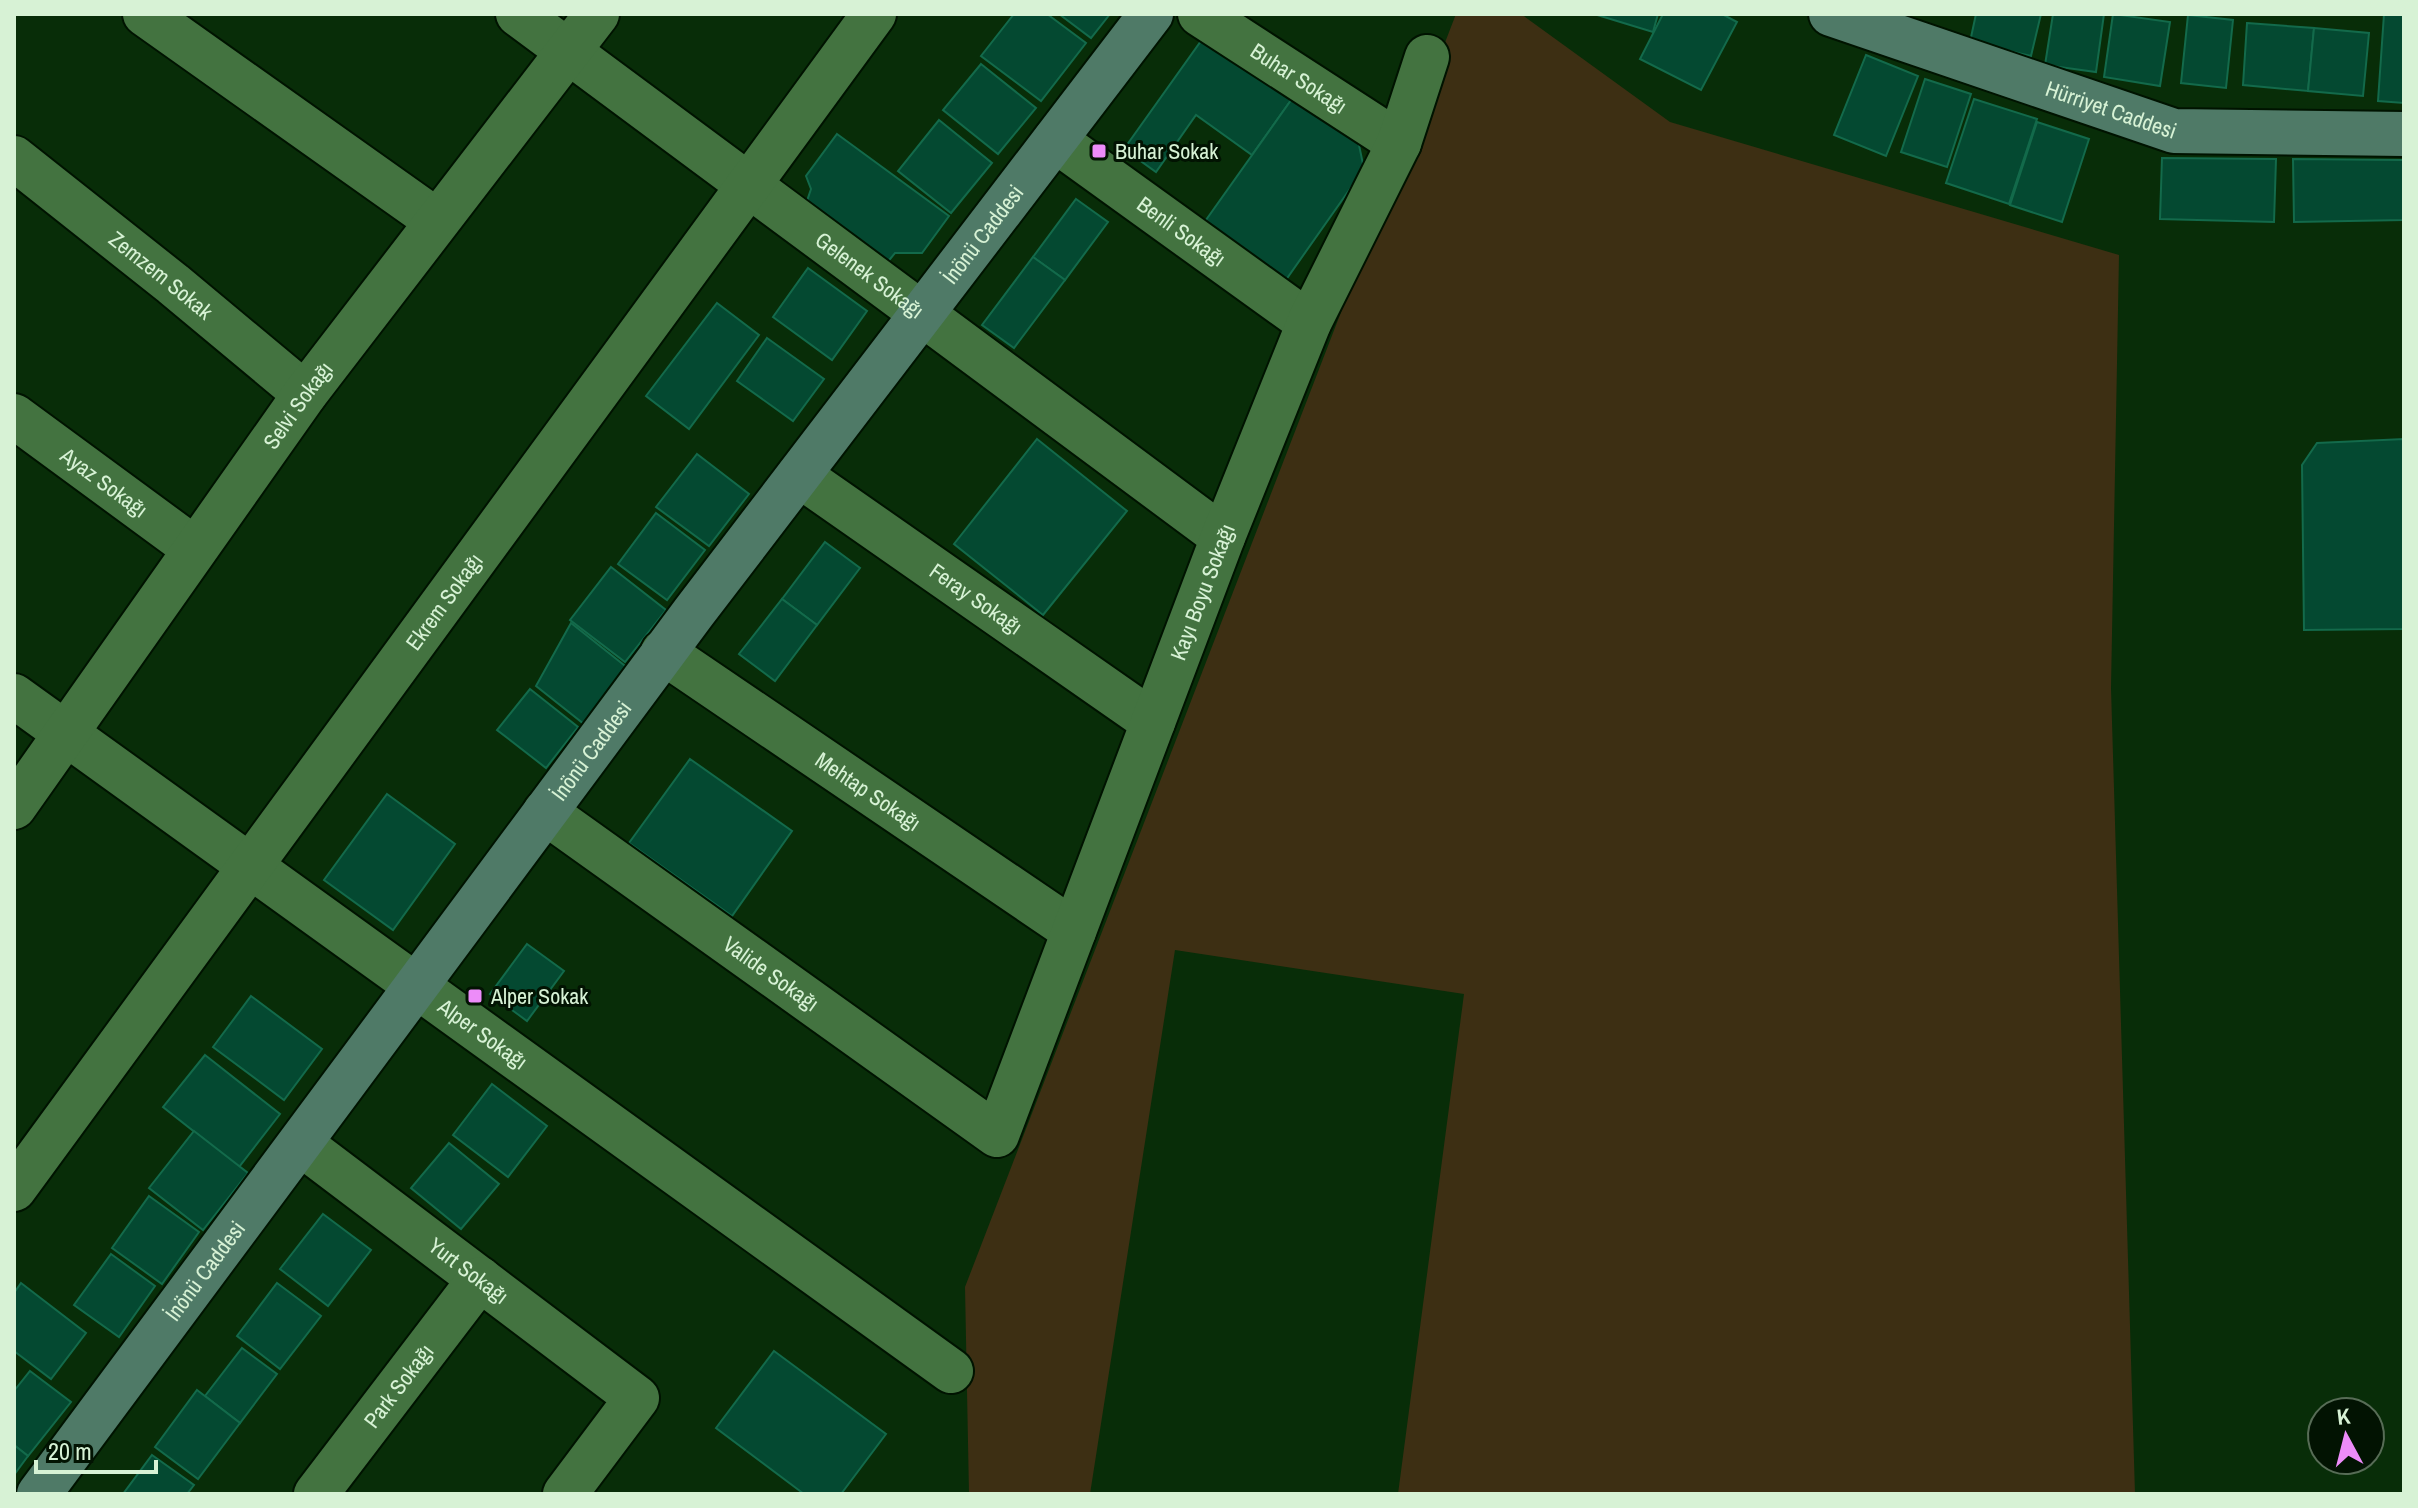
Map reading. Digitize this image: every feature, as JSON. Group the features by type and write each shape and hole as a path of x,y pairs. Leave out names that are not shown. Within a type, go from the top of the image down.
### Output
{"street":[{"path":"145,14 437,221"},
{"name":"Gelenek Sokağı","path":"518,14 1223,537"},
{"name":"Selvi Sokağı","path":"14,807 305,394 597,14"},
{"name":"Ekrem Sokağı","path":"14,1189 874,14"},
{"name":"İnönü Caddesi","path":"39,1494 663,652 1151,14"},
{"name":"Buhar Sokağı","path":"1200,14 1399,143"},
{"name":"Hürriyet Caddesi","path":"1831,14 2174,131 2404,134"},
{"name":"Kayı Boyu Sokağı","path":"997,1135 1223,537 1309,323 1399,143 1427,57"},
{"name":"Benli Sokağı","path":"1055,140 1309,323"},
{"name":"Zemzem Sokak","path":"14,158 305,394"},
{"name":"Ayaz Sokağı","path":"14,416 195,549"},
{"name":"Feray Sokağı","path":"799,475 1153,722"},
{"name":"Mehtap Sokağı","path":"663,652 1074,931"},
{"name":"Alper Sokağı","path":"14,696 951,1371"},
{"name":"Valide Sokağı","path":"545,812 997,1135"},
{"name":"Yurt Sokağı","path":"301,1144 637,1398 565,1494"},
{"name":"Park Sokağı","path":"316,1494 480,1279"}],"shaded area":[{"path":"1456,14 1521,14 1670,122 2119,255 2111,688 2135,1494 1398,1494 1464,994 1175,950 1090,1494 969,1494 965,1287"}],"building":[{"path":"1014,14 1047,14 1086,43 1041,101 981,56"},
{"path":"1059,14 1110,14 1091,38"},
{"path":"1594,14 1658,14 1653,32"},
{"path":"1663,14 1722,14 1737,22 1701,90 1640,59"},
{"path":"1976,14 2041,14 2031,56 1970,42"},
{"path":"2053,14 2104,14 2096,72 2045,65"},
{"path":"2113,14 2170,22 2160,86 2104,77"},
{"path":"2384,14 2404,14 2404,103 2378,101"},
{"path":"2188,15 2233,20 2226,88 2181,83"},
{"path":"2247,23 2314,28 2308,91 2243,85"},
{"path":"2314,28 2369,33 2363,96 2308,91"},
{"path":"1206,34 1294,96 1252,155 1196,115 1156,172 1124,149"},
{"path":"1866,55 1918,76 1886,156 1834,135"},
{"path":"981,64 1036,108 998,154 943,110"},
{"path":"1925,79 1971,94 1947,167 1901,152"},
{"path":"1294,96 1358,140 1364,169 1283,284 1201,227"},
{"path":"1974,99 2037,119 2009,204 1946,183"},
{"path":"939,120 992,163 951,213 898,171"},
{"path":"2037,122 2089,139 2062,222 2010,205"},
{"path":"837,134 949,216 922,253 895,253 886,264 807,201 811,189 806,176"},
{"path":"2162,158 2276,159 2274,222 2160,219"},
{"path":"2293,159 2404,160 2404,220 2294,222"},
{"path":"1076,199 1108,222 1065,280 1033,257"},
{"path":"1033,257 1065,280 1014,348 982,325"},
{"path":"808,268 867,311 832,360 773,317"},
{"path":"717,303 759,335 689,429 646,396"},
{"path":"767,338 824,379 793,421 737,381"},
{"path":"1037,439 1127,511 1043,615 954,544"},
{"path":"2404,439 2404,629 2304,630 2302,465 2317,443"},
{"path":"697,454 749,494 709,546 656,507"},
{"path":"656,513 705,550 667,600 618,564"},
{"path":"825,542 860,568 817,625 782,599"},
{"path":"611,567 666,610 625,662 570,620"},
{"path":"782,599 817,625 775,681 739,654"},
{"path":"571,623 634,673 589,728 536,686"},
{"path":"530,689 578,727 546,768 497,730"},
{"path":"690,759 792,831 732,916 629,843"},
{"path":"387,794 455,844 393,930 324,880"},
{"path":"527,944 564,971 527,1021 490,994"},
{"path":"251,996 322,1049 284,1100 213,1047"},
{"path":"205,1055 280,1114 239,1167 163,1107"},
{"path":"492,1084 547,1126 508,1177 453,1135"},
{"path":"194,1131 248,1173 203,1230 149,1188"},
{"path":"449,1143 499,1184 461,1229 411,1188"},
{"path":"149,1196 199,1232 162,1284 112,1248"},
{"path":"323,1214 371,1250 328,1306 280,1269"},
{"path":"111,1254 155,1286 119,1337 74,1305"},
{"path":"21,1283 86,1333 51,1379 14,1351 14,1293"},
{"path":"277,1283 321,1316 280,1369 237,1336"},
{"path":"242,1348 277,1374 240,1423 205,1396"},
{"path":"774,1351 886,1434 841,1494 804,1494 716,1428"},
{"path":"30,1371 71,1402 28,1456 14,1445 14,1391"},
{"path":"197,1390 240,1423 198,1479 155,1447"},
{"path":"14,1445 28,1456 14,1475"},
{"path":"152,1455 194,1485 187,1494 123,1494"}],"place":[{"name":"Buhar Sokak","path":"1099,151"},
{"name":"Alper Sokak","path":"475,996"}]}
